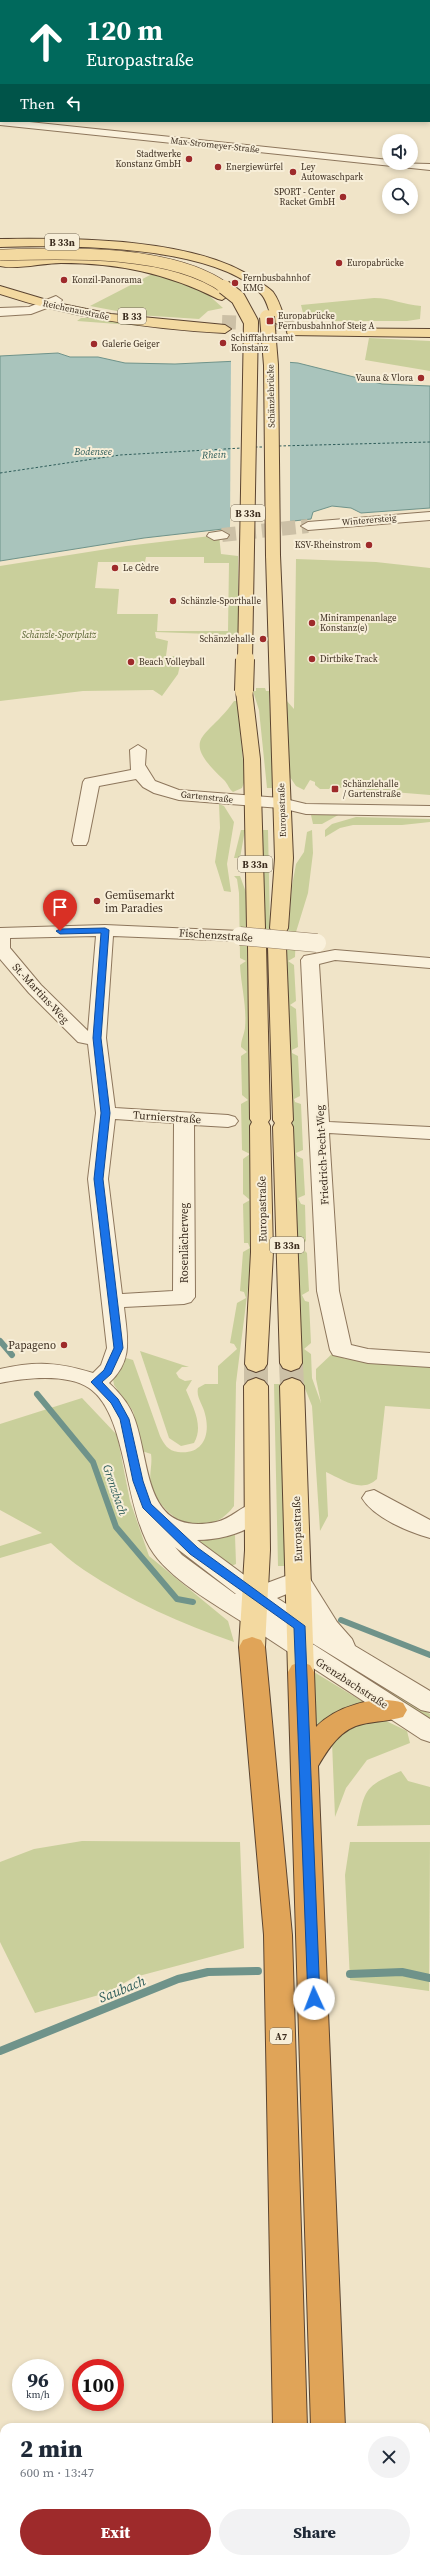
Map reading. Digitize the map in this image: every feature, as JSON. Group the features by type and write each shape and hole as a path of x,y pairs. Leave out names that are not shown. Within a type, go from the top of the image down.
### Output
{"highway":[{"path":"282,1632 305,1764 328,2423"},
{"name":"A7","path":"252,1647 278,1936 290,2423"},
{"path":"305,1764 322,1738 339,1721 355,1714 394,1710"}],"main road":[{"name":"B 33n","path":"0,244 71,242 124,246 166,252 214,264 261,288 275,301 279,314 279,355 271,365"},
{"path":"0,244 9,252 4,274"},
{"name":"Schänzlebrücke","path":"0,250 76,248 119,251 163,258 214,273 242,286 263,306 267,317 271,365 277,691"},
{"name":"Schänzlebrücke","path":"4,274 55,253 108,255 144,260 181,268 216,282 238,297 249,313 251,335 244,691"},
{"name":"B 33n","path":"4,274 13,266 41,260 117,262 169,273 212,290 231,305 237,312 241,328 251,335"},
{"name":"Reichenaustraße","path":"4,274 52,303 138,323 197,328 224,326 209,322 120,314 52,303"},
{"path":"197,328 206,326 209,322"},
{"path":"430,326 296,329 430,333"},
{"name":"Europastraße","path":"244,691 252,759 257,937 262,1252 256,1375 256,1510 282,1632"},
{"name":"Europastraße","path":"252,1647 282,1632 299,1580 278,938 284,874 277,691"}],"street":[{"name":"Max-Stromeyer-Straße","path":"0,122 430,167"},
{"path":"79,130 87,122"},
{"path":"0,312 31,310 52,303"},
{"name":"Winterersteig","path":"308,526 430,516"},
{"path":"80,841 91,782 140,773 137,765 138,750"},
{"name":"Gartenstraße","path":"140,773 149,784 160,790 179,795 281,803 306,809 430,811"},
{"name":"Gartenstraße","path":"281,803 311,799 430,808"},
{"path":"96,1382 108,1372 118,1348 98,1179 106,1113 97,1038 105,930"},
{"name":"Fischenzstraße","path":"0,933 105,930 218,934 313,952 430,957"},
{"name":"St.-Martins-Weg","path":"0,933 1,949 35,989 85,1038 97,1038"},
{"path":"313,952 430,963"},
{"name":"Friedrich-Pecht-Weg","path":"313,952 328,1291 341,1350 368,1356 430,1360"},
{"name":"Turnierstraße","path":"106,1113 228,1121"},
{"name":"Rosenlächerweg","path":"112,1301 184,1297 184,1117"},
{"path":"320,1127 430,1133"},
{"path":"0,1376 19,1372 62,1372 96,1382 114,1401 124,1419 138,1481 153,1528 162,1548 188,1573 215,1593 282,1632"},
{"path":"374,1498 390,1510 430,1530"},
{"path":"147,1506 282,1632"},
{"path":"171,1528 184,1532 215,1531 239,1523 256,1510"},
{"path":"282,1632 299,1580"},
{"path":"299,1580 328,1628 360,1660"},
{"name":"Grenzbachstraße","path":"282,1632 360,1660 430,1703"},
{"name":"Grenzbachstraße","path":"282,1632 394,1710 430,1732"}],"green space":[{"path":"156,272 204,291 223,308 208,311 199,319 138,315 90,306"},
{"path":"374,298 421,306 420,319 407,321 305,321 301,305"},
{"path":"81,318 95,318 158,327 77,321"},
{"path":"369,338 430,341 430,371 365,360"},
{"name":"Schänzle-Sportplatz","path":"219,535 221,554 238,556 238,635 155,632 156,638 168,641 166,656 182,656 178,674 162,696 153,690 83,691 0,701 0,566 126,546","holes":["146,557 204,557 204,563 229,563 228,631 157,631 158,614 117,614 119,589 95,588 98,562 145,562"]},
{"path":"296,559 376,562 430,568 430,795 331,787 329,789 320,789 315,785 315,782 310,780 304,790 296,786 288,774 286,700 294,709"},
{"path":"256,688 265,688 266,691 269,691 273,788 267,788 259,710 253,691 256,691"},
{"path":"234,701 237,701 245,780 242,788 233,792 210,766 202,754 200,746 202,738 207,731 224,714"},
{"path":"219,804 224,806 234,822 227,864 231,892 224,891 215,862 220,828"},
{"path":"320,813 340,814 322,824 313,824 311,815"},
{"path":"356,817 430,819 430,822 402,825 353,825 340,828 325,837 325,830 332,824"},
{"path":"241,830 245,830 240,858 234,858"},
{"path":"261,830 268,830 270,926 267,945 264,933"},
{"path":"312,830 313,853 308,893 296,932 295,957 288,961 294,965 296,1001 290,1005 296,1009 298,1047 292,1050 292,1053 298,1056 300,1096 294,1099 295,1102 301,1104 303,1150 296,1153 297,1156 303,1159 305,1195 298,1198 301,1204 305,1205 306,1241 300,1246 307,1253 309,1291 302,1295 305,1301 309,1302 311,1343 304,1349 311,1354 312,1378 321,1403 316,1379 316,1369 334,1352 345,1359 430,1364 430,1409 385,1406 377,1479 365,1485 358,1485 352,1484 326,1472 328,1516 320,1531 312,1406 302,1381 286,961 292,886 296,864 304,852 307,832"},
{"path":"234,876 240,876 247,895 253,1248 236,1383 234,1506 224,1517 213,1523 201,1525 190,1524 179,1519 168,1512 160,1502 150,1481 151,1454 142,1451 133,1411 114,1385 113,1379 126,1358 133,1360 163,1442 172,1450 186,1452 199,1447 203,1442 207,1430 207,1422 198,1395 198,1388 205,1384 218,1384 218,1366 237,1349 234,1344 230,1343 237,1303 246,1298 244,1292 240,1291 243,1252 250,1248 248,1243 244,1243 243,1204 250,1200 243,1194 243,1159 250,1154 242,1150 241,1104 248,1100 242,1095 241,1056 247,1052 241,1047 245,1028 245,1004 240,965 246,961 240,958 239,893 237,879"},
{"path":"140,1351 189,1367 182,1367 176,1373 179,1378 185,1381 192,1380 186,1390 198,1423 197,1437 194,1443 181,1446 169,1438"},
{"path":"274,1384 282,1384 287,1566 278,1566"},
{"path":"82,1398 117,1435 130,1501 149,1556 228,1621 234,1642 195,1628 138,1602 80,1567 51,1543 0,1558 0,1546 42,1533 0,1510 0,1424"},
{"path":"230,1533 235,1535 236,1564 227,1568 195,1543 198,1539"},
{"path":"342,1661 430,1714 430,1718 429,1719 338,1664"},
{"path":"314,1672 365,1703 316,1726"},
{"path":"382,1719 407,1731 410,1743 367,1760 346,1788 335,1817 332,1742 355,1723"},
{"path":"401,1771 408,1781 430,1787 430,1825 357,1826 362,1803 368,1790 373,1785"},
{"path":"82,1841 240,1842 244,1948 135,1977 106,1993 35,2013 0,1942 0,1862 34,1849"},
{"path":"350,1842 430,1842 429,1991 350,1980 345,1875"}],"water":[{"name":"Bodensee","path":"58,353 70,357 98,357 125,363 175,364 260,360 298,363 382,384 430,386 430,508 361,513 351,508 332,506 313,512 311,519 144,538 0,561 0,356"}],"pier":[{"path":"260,358 290,360 290,524 230,530 231,359"}],"waterway":[{"name":"Grenzbach","path":"0,1341 12,1355"},
{"name":"Grenzbach","path":"37,1394 93,1462 116,1527 177,1599 193,1602"},
{"name":"Grenzbach","path":"341,1620 430,1655"},
{"name":"Saubach","path":"0,2051 178,1979 208,1972 258,1971"},
{"name":"Saubach","path":"350,1974 402,1972 430,1978"}],"ferry route":[{"path":"279,446 430,442"},
{"path":"255,447 266,447"},
{"path":"0,473 120,455 242,448"}],"tunnel":[{"path":"222,322 294,325"},
{"path":"222,535 308,526"},
{"path":"291,1363 292,1386"},
{"path":"256,1364 256,1386"}],"place":[{"name":"Stadtwerke Konstanz GmbH","path":"189,159"},
{"name":"Energiewürfel","path":"218,167"},
{"name":"Ley Autowaschpark","path":"293,172"},
{"name":"SPORT - Center Racket GmbH","path":"343,197"},
{"name":"Europabrücke","path":"339,263"},
{"name":"Konzil-Panorama","path":"64,280"},
{"name":"Fernbusbahnhof KMG","path":"235,283"},
{"name":"Europabrücke Fernbusbahnhof Steig A","path":"270,321"},
{"name":"Schifffahrtsamt Konstanz","path":"223,343"},
{"name":"Galerie Geiger","path":"94,344"},
{"name":"Vauna & Vlora","path":"421,378"},
{"name":"KSV-Rheinstrom","path":"369,545"},
{"name":"Le Cèdre","path":"115,568"},
{"name":"Schänzle-Sporthalle","path":"173,601"},
{"name":"Minirampenanlage Konstanz(e)","path":"312,623"},
{"name":"Schänzlehalle","path":"263,639"},
{"name":"Dirtbike Track","path":"312,659"},
{"name":"Beach Volleyball","path":"131,662"},
{"name":"Schänzlehalle / Gartenstraße","path":"335,789"},
{"name":"Gemüsemarkt im Paradies","path":"97,901"},
{"name":"Papageno","path":"64,1345"}],"route":[{"path":"60,931 105,930 97,1038 106,1113 98,1179 118,1348 115,1360 108,1372 96,1382 114,1401 124,1419 138,1481 147,1506 194,1551 228,1577 300,1626 314,1999"}],"water label":[{"name":"Rhein","path":"214,454"}]}
